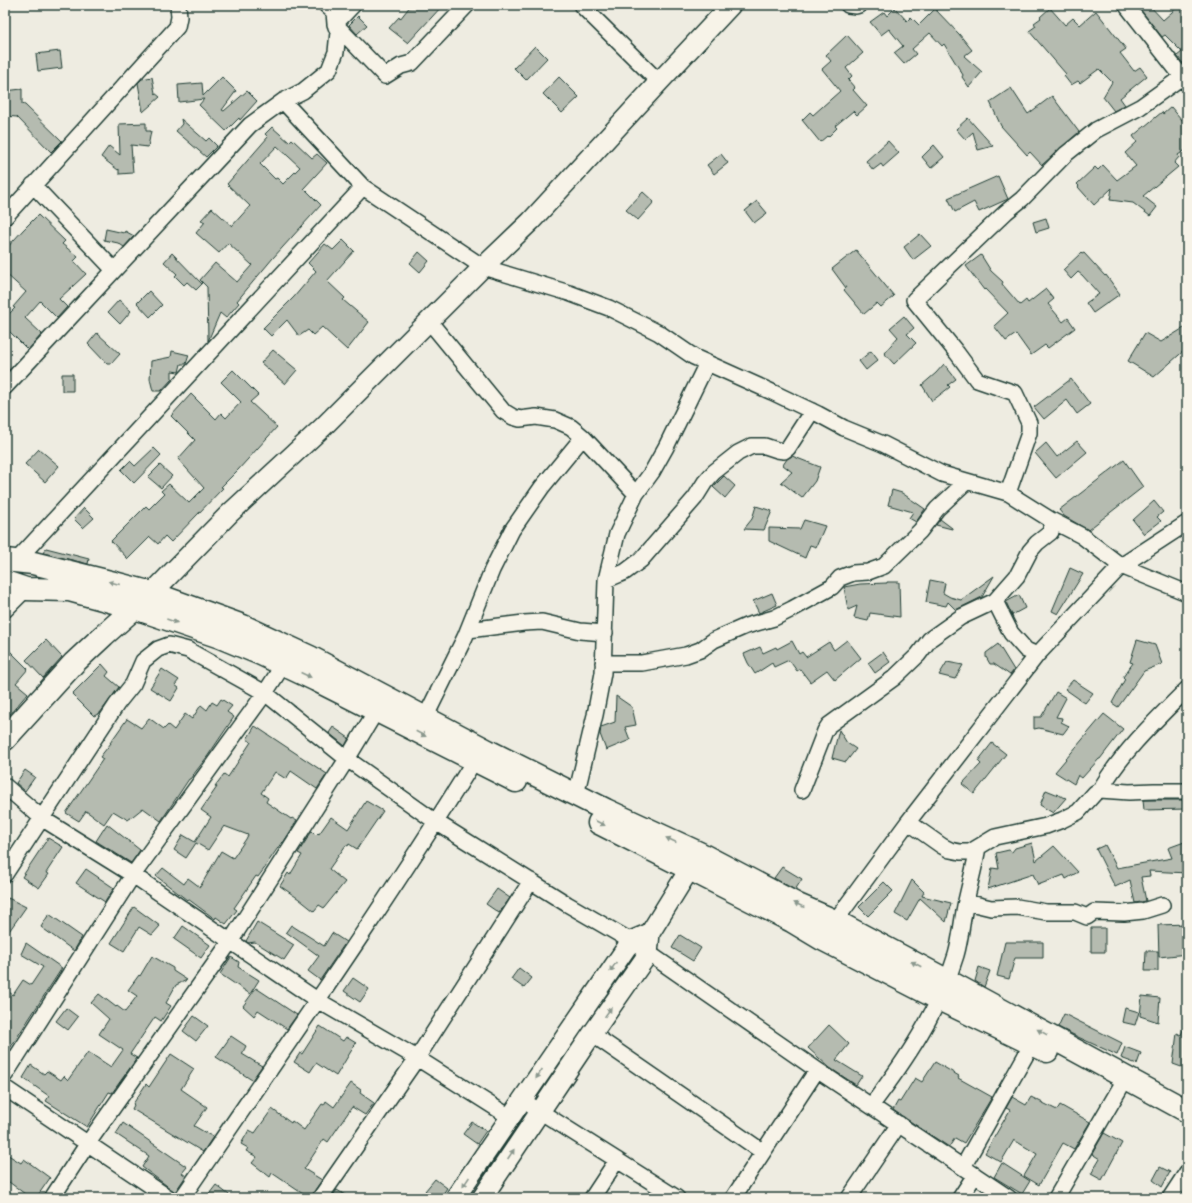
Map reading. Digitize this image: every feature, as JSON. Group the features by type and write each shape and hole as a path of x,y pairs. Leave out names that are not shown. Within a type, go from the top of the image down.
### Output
{"main road":[{"path":"10,560 33,563 73,572 152,593 243,626 310,657 411,716 576,795 695,861 822,939 943,989 1187,1111"},
{"path":"5,582 26,589 69,590 135,608 220,637 316,680 376,711 411,716 474,761 695,861 835,921 1032,1044 1120,1088 1187,1124"},
{"path":"5,739 74,663 104,634 152,593"}],"street":[{"path":"5,217 177,28 179,17 178,5"},
{"path":"5,387 250,125 283,101 303,91 329,70 336,52 338,32 335,24 334,12 326,5"},
{"path":"335,24 353,5"},
{"path":"335,24 385,76 401,66 412,63 467,5"},
{"path":"581,5 659,82"},
{"path":"152,593 229,514 323,427 429,320 531,221 731,5"},
{"path":"848,5 859,5"},
{"path":"1008,493 1030,433 1029,423 1015,393 977,380 914,300 995,222 1028,193 1066,154 1096,130 1140,107 1184,80 1126,5"},
{"path":"283,101 363,187 483,267 569,293 609,308 659,333 694,357 812,411 844,428 883,444 942,474 1008,493 1050,520 1082,536 1121,566 1187,593"},
{"path":"33,186 114,270"},
{"path":"10,560 363,187"},
{"path":"429,320 503,411 512,417 536,417 555,420 570,427 583,437 636,494"},
{"path":"576,795 595,715 603,664 606,580 617,534 636,494 652,472 666,447 707,363"},
{"path":"606,580 625,572 641,560 696,498 705,482 714,472 738,453 752,446 765,446 784,451 788,448 812,411"},
{"path":"411,716 468,630 492,570 512,530 542,487 583,437"},
{"path":"603,664 642,663 686,655 700,650 714,640 746,626 774,618 792,609 832,587 840,578 853,573 868,572 884,566 920,531 937,509 966,482"},
{"path":"802,790 825,731 829,725 894,678 918,655 930,640 961,617 994,601 1017,576 1033,547 1051,532 1050,520"},
{"path":"822,939 908,822 1037,655 1121,566 1187,524"},
{"path":"5,610 26,589"},
{"path":"994,601 1011,633 1026,650 1037,655"},
{"path":"468,630 542,622 580,631 605,633"},
{"path":"5,874 43,819 117,704 133,684 143,661 158,648 169,644 188,650 264,693 347,759 436,822 567,904 630,941 817,1070 1009,1198"},
{"path":"5,1076 133,875 283,665"},
{"path":"908,822 950,850 970,852 986,841 995,837 1046,826 1062,820 1078,812 1100,790 1109,775 1139,740 1187,689"},
{"path":"52,1198 88,1143 230,942 376,711"},
{"path":"182,1198 436,822 474,761"},
{"path":"5,786 43,819 133,875 317,1000 417,1058 510,1117"},
{"path":"1100,790 1129,792 1187,791"},
{"path":"871,1106 904,1061 923,1031 943,989 956,954 978,847"},
{"path":"482,1198 592,1034 648,954 650,933 695,861"},
{"path":"320,1198 417,1058 531,881"},
{"path":"966,902 991,908 1017,907 1046,912 1075,912 1087,917 1094,912 1124,913 1143,911 1162,905"},
{"path":"455,1198 630,941 650,933"},
{"path":"592,1034 763,1152"},
{"path":"963,1167 1032,1044"},
{"path":"733,1198 817,1070"},
{"path":"5,1088 169,1198"},
{"path":"1056,1198 1120,1088"},
{"path":"522,1100 677,1198"},
{"path":"849,1198 899,1124"},
{"path":"592,1198 617,1160"},
{"path":"1170,1198 1187,1172"},
{"path":"960,1198 975,1175"}],"building":[{"path":"411,5 443,5 408,43 389,28 399,17 400,19"},
{"path":"1145,5 1149,5 1163,20 1180,5 1187,5 1187,68 1177,56 1182,52 1165,35 1162,37 1140,9"},
{"path":"895,8 907,21 911,17 919,25 935,9 959,34 972,50 964,56 982,72 969,87 944,44 942,46 930,33 912,49 916,54 904,64 894,53 903,46 889,29 881,35 870,22 884,12 887,16"},
{"path":"1050,8 1065,25 1073,18 1080,25 1096,11 1126,49 1120,53 1134,71 1140,67 1147,76 1120,98 1125,105 1114,111 1103,97 1112,82 1099,69 1080,83 1078,81 1071,85 1064,76 1066,74 1029,31 1036,26 1034,23"},
{"path":"358,16 367,25 357,34 349,25"},
{"path":"847,35 863,53 846,68 852,76 848,80 855,88 853,90 867,106 857,115 853,111 835,126 837,128 828,137 827,136 820,142 802,120 810,112 813,115 840,91 822,69 831,61 826,55"},
{"path":"535,46 547,58 526,80 514,68"},
{"path":"60,51 62,68 38,71 36,54"},
{"path":"152,77 155,93 160,97 143,112 138,83 142,79"},
{"path":"222,77 236,91 222,110 224,111 247,91 257,101 240,120 239,118 226,131 199,105 204,99 179,102 178,85 202,83 203,96"},
{"path":"559,77 579,97 562,113 543,94"},
{"path":"1011,88 1028,114 1052,96 1079,132 1042,165 1030,152 1027,155 1001,126 990,102"},
{"path":"22,89 22,104 25,105 62,141 51,152 17,117 5,116 5,91"},
{"path":"1171,107 1187,126 1187,149 1178,155 1179,157 1174,163 1178,167 1143,196 1157,207 1150,216 1133,203 1110,200 1112,188 1094,205 1077,184 1095,167 1098,170 1103,165 1117,180 1136,166 1125,153 1137,142 1133,136 1162,112 1163,114"},
{"path":"968,118 993,146 978,150 973,132 965,139 956,129"},
{"path":"181,119 206,141 209,138 217,146 206,157 176,131 182,124"},
{"path":"146,123 146,131 151,131 148,147 131,145 133,173 119,174 119,169 118,170 101,157 109,146 120,155 119,124"},
{"path":"272,127 289,142 292,139 312,158 317,154 327,163 304,188 321,205 273,258 237,301 239,303 226,318 220,313 208,341 207,287 200,280 215,263 237,282 252,265 228,243 219,253 196,233 205,222 201,220 212,208 232,226 250,206 227,184 268,137 265,134","holes":["277,146 300,167 283,184 277,178 275,179 260,164"]},
{"path":"888,141 899,153 883,167 881,164 873,170 866,161"},
{"path":"934,145 944,157 931,168 922,157"},
{"path":"721,154 728,163 714,174 707,165"},
{"path":"998,176 1008,199 979,212 974,202 955,212 948,198"},
{"path":"643,192 654,202 638,220 626,210"},
{"path":"757,201 767,213 754,223 745,211"},
{"path":"38,215 65,241 62,244 78,257 74,261 86,274 59,299 67,307 57,318 40,301 25,318 42,334 28,350 5,327 5,318 15,308 13,307 26,292 5,273 5,250"},
{"path":"1046,218 1049,228 1036,232 1033,222"},
{"path":"106,229 124,233 125,231 134,236 124,247 118,243 104,240"},
{"path":"920,234 931,246 913,260 904,247"},
{"path":"343,240 354,251 327,281 345,298 343,300 369,322 347,350 322,327 313,335 308,330 299,336 287,320 271,336 263,328 294,297 316,271 308,263 325,244 333,250"},
{"path":"856,250 894,296 881,307 877,303 864,314 844,290 846,288 832,269"},
{"path":"419,252 429,261 420,272 410,263"},
{"path":"172,253 202,284 196,290 187,282 184,285 175,276 177,274 164,262"},
{"path":"1081,253 1084,253 1105,276 1106,275 1120,294 1093,313 1086,303 1099,294 1078,272 1071,279 1063,270"},
{"path":"981,255 991,271 1003,282 1002,284 1020,305 1026,300 1028,303 1046,289 1054,299 1048,304 1063,322 1068,318 1075,328 1048,348 1045,345 1031,355 1016,334 1006,341 994,326 1008,313 985,289 984,290 966,266"},
{"path":"149,291 162,305 150,317 137,303"},
{"path":"119,300 131,311 120,324 108,312"},
{"path":"904,316 914,328 907,334 916,343 894,364 884,353 898,337 890,328"},
{"path":"1187,326 1187,348 1154,377 1128,361 1145,333 1161,342"},
{"path":"97,333 120,354 111,364 107,364 88,344"},
{"path":"273,350 297,370 285,384 261,363"},
{"path":"172,351 189,355 186,364 181,364 179,372 172,371 172,379 161,391 153,391 150,379 151,361 171,357"},
{"path":"871,351 878,360 866,370 859,361"},
{"path":"944,364 956,379 948,385 950,387 932,401 922,385"},
{"path":"233,370 258,395 250,402 277,427 221,487 223,488 171,542 165,536 158,544 150,537 128,559 111,541 146,506 149,509 164,494 161,491 169,484 189,503 204,488 178,459 195,440 171,416 191,394 216,419 221,413 226,418 241,402 221,382"},
{"path":"62,374 73,374 73,391 62,391"},
{"path":"1071,379 1090,404 1077,414 1067,400 1044,419 1034,407"},
{"path":"1077,441 1087,452 1056,478 1035,453 1046,443 1057,457"},
{"path":"154,448 161,455 134,483 121,470 130,461 135,466"},
{"path":"39,449 59,466 45,482 25,464"},
{"path":"792,456 820,467 815,481 802,498 781,482 792,472 783,465 787,459"},
{"path":"1124,460 1143,487 1088,530 1064,516 1059,510"},
{"path":"160,465 172,476 161,488 148,477"},
{"path":"724,476 735,486 725,498 713,487"},
{"path":"892,490 902,493 925,509 916,522 909,518 913,512 888,505"},
{"path":"1154,501 1163,512 1157,517 1161,521 1144,534 1133,520"},
{"path":"756,506 772,511 764,530 744,529 752,519"},
{"path":"84,508 94,518 83,528 74,519"},
{"path":"940,519 952,528 952,529 936,525"},
{"path":"804,520 825,526 816,547 810,545 805,558 769,541 769,528 800,529"},
{"path":"46,548 89,559 88,564 43,553"},
{"path":"1070,568 1083,574 1058,614 1052,611"},
{"path":"994,576 982,597 956,610 948,602 946,606 926,602 930,580 945,583 943,593 961,600"},
{"path":"899,582 900,617 870,613 868,621 854,618 857,606 848,610 844,587"},
{"path":"772,593 777,605 759,613 753,601"},
{"path":"1019,595 1025,608 1012,615 1006,602"},
{"path":"46,640 62,657 43,678 26,660"},
{"path":"847,640 861,658 835,680 827,670 810,682 800,669 797,671 789,660 774,667 772,663 755,674 744,654 760,647 763,653 776,647 777,649 792,641 799,654 802,652 806,657 829,642 834,650"},
{"path":"1137,640 1155,645 1162,664 1144,671 1118,707 1112,703 1125,679 1123,677 1133,663 1130,662"},
{"path":"998,644 1014,670 1010,675 994,664 990,664 986,657 986,653"},
{"path":"5,646 28,669 16,683 28,693 5,720"},
{"path":"883,652 890,662 875,673 868,663"},
{"path":"947,662 963,665 955,679 939,675"},
{"path":"102,664 109,672 106,676 119,687 100,713 94,716 72,694"},
{"path":"162,669 179,680 175,685 179,688 171,701 150,688"},
{"path":"1073,680 1093,693 1085,703 1065,689"},
{"path":"1056,692 1066,698 1056,717 1062,718 1061,722 1069,726 1063,734 1039,728 1034,729 1034,717 1041,717"},
{"path":"616,696 632,707 636,725 625,727 630,740 606,750 600,734 601,727 615,722"},
{"path":"221,699 232,706 227,712 234,717 207,757 189,779 161,821 143,808 128,820 113,811 104,824 86,811 79,821 66,813 103,759 100,757 127,719 141,728 149,718 164,729 168,725 174,730 185,714 192,719 201,705 207,710 212,702 217,705"},
{"path":"1104,714 1123,729 1100,759 1082,778 1078,775 1074,784 1055,772"},
{"path":"255,726 327,774 317,789 291,771 286,779 275,772 261,793 268,798 266,802 291,819 292,818 297,821 267,865 258,877 256,876 234,908 237,910 226,924 216,917 215,919 188,899 187,900 156,876 163,868 184,884 188,878 200,887 221,851 233,858 246,839 248,835 224,826 208,850 196,843 186,858 174,850 183,835 195,842 211,817 201,810 217,787 215,786 224,774 228,777 251,742 247,739"},
{"path":"333,727 349,738 345,746 329,733"},
{"path":"839,730 847,743 856,749 846,762 832,758"},
{"path":"992,743 1006,754 974,794 962,784 981,764 978,761"},
{"path":"25,770 35,777 25,791 16,783"},
{"path":"1046,790 1066,798 1053,813 1040,805"},
{"path":"1143,800 1187,800 1187,809 1144,810"},
{"path":"366,801 383,811 357,849 349,844 348,846 346,845 329,869 345,882 324,908 319,905 314,911 280,886 288,873 290,875 302,855 298,853 312,831 316,835 318,833 319,834 331,817 348,829"},
{"path":"107,824 140,850 131,863 96,841"},
{"path":"48,838 63,847 46,873 49,874 39,888 22,877"},
{"path":"1187,841 1187,873 1149,871 1150,876 1141,877 1146,901 1135,903 1130,880 1115,887 1096,849 1105,845 1117,868 1172,858 1168,848"},
{"path":"1032,843 1036,861 1054,846 1078,872 1066,879 1064,875 1038,885 1033,874 988,889 992,868 999,869 996,853 1009,850 1012,852 1015,848"},
{"path":"782,867 802,879 795,890 774,878"},
{"path":"86,869 114,888 105,902 76,883"},
{"path":"912,880 924,892 922,896 951,903 946,922 920,898 907,921 895,914"},
{"path":"884,882 893,891 868,916 859,907"},
{"path":"497,889 510,898 499,913 486,904"},
{"path":"8,898 26,907 5,937 5,904"},
{"path":"134,907 160,926 152,935 139,927 124,951 111,943"},
{"path":"49,914 82,937 74,951 41,927"},
{"path":"257,922 294,945 284,960 255,942 248,943 246,941"},
{"path":"1187,924 1187,954 1159,957 1158,925"},
{"path":"291,925 324,946 332,933 346,942 320,980 308,971 319,956 286,932"},
{"path":"183,926 210,945 201,958 174,939"},
{"path":"1091,928 1105,928 1105,952 1091,952"},
{"path":"680,935 701,948 693,961 672,948"},
{"path":"1005,942 1043,942 1043,958 1015,958 1009,979 997,976"},
{"path":"26,943 62,968 5,1056 5,989 13,995 23,980 31,985 43,967 21,954"},
{"path":"1146,951 1158,951 1158,971 1145,971"},
{"path":"152,956 173,968 173,971 187,980 176,985 166,1003 171,1006 161,1021 155,1017 130,1054 137,1058 112,1093 109,1092 87,1127 46,1101 49,1096 23,1078 31,1065 44,1074 47,1071 61,1080 64,1076 68,1080 88,1052 111,1067 123,1050 99,1034 109,1019 91,1003 99,994 125,1012 137,996 128,990 139,975 140,976"},
{"path":"231,957 239,962 238,967 259,980 250,994 220,974"},
{"path":"979,967 990,971 984,987 975,981"},
{"path":"519,968 532,978 524,988 511,979"},
{"path":"353,978 369,989 360,1002 344,991"},
{"path":"256,988 297,1015 287,1029 258,1010 254,1016 243,1006"},
{"path":"1142,996 1160,998 1158,1022 1140,1016"},
{"path":"66,1008 78,1017 68,1030 56,1021"},
{"path":"1125,1008 1139,1012 1135,1025 1122,1022"},
{"path":"1064,1014 1122,1043 1117,1055 1058,1027"},
{"path":"194,1016 208,1026 196,1041 183,1031"},
{"path":"1186,1022 1187,1069 1173,1064 1177,1033 1181,1035"},
{"path":"829,1025 849,1044 836,1060 862,1076 856,1085 830,1068 808,1048"},
{"path":"320,1026 343,1041 346,1037 356,1043 336,1076 316,1063 310,1072 294,1062 300,1053 302,1054"},
{"path":"231,1036 246,1046 242,1054 262,1066 252,1080 216,1057"},
{"path":"1125,1047 1141,1053 1137,1064 1121,1058"},
{"path":"171,1054 194,1069 181,1089 207,1107 194,1126 213,1137 203,1152 132,1109 133,1104 146,1084 149,1087"},
{"path":"935,1062 959,1076 958,1078 992,1097 964,1143 955,1138 949,1147 893,1110 898,1101 900,1102 915,1078 922,1082"},
{"path":"351,1083 361,1090 360,1093 374,1103 365,1115 352,1107 328,1142 324,1139 304,1169 322,1180 311,1198 301,1198 303,1194 272,1173 270,1177 252,1163 257,1157 246,1151 248,1148 241,1144 249,1130 255,1133 272,1109 291,1123 292,1121 304,1130 322,1104 324,1105 326,1101 334,1107"},
{"path":"1012,1097 1026,1105 1031,1097 1057,1110 1060,1105 1090,1122 1074,1149 1063,1143 1039,1185 1024,1176 1037,1154 1014,1140 1001,1162 985,1153 1010,1110 1006,1108"},
{"path":"472,1122 486,1131 477,1144 463,1134"},
{"path":"123,1123 187,1167 182,1173 186,1176 175,1192 142,1167 149,1156 116,1134"},
{"path":"1104,1133 1122,1143 1102,1180 1091,1174 1100,1159 1092,1154"},
{"path":"5,1153 21,1163 24,1159 50,1178 36,1198 22,1198 25,1194 5,1179"},
{"path":"1002,1163 1030,1181 1022,1194 994,1177"},
{"path":"1160,1167 1170,1172 1162,1187 1153,1180"},
{"path":"435,1179 447,1188 440,1198 435,1198 425,1191"},
{"path":"216,1185 233,1198 206,1198"},
{"path":"337,1190 350,1198 331,1198"}]}
